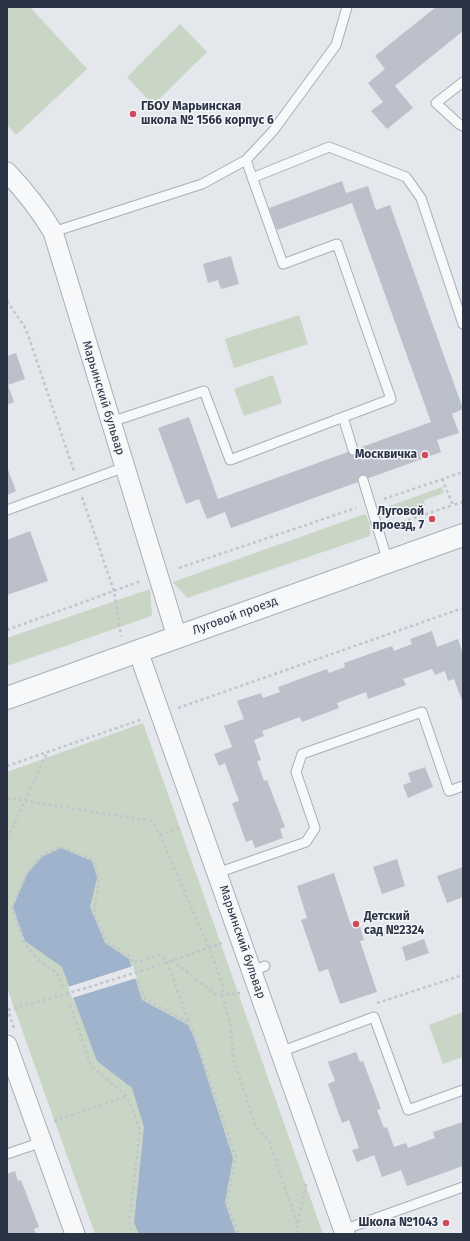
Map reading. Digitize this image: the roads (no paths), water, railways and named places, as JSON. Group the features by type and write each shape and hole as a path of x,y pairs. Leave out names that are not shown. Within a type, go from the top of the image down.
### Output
{"street":[{"name":"Марьинский бульвар","path":"7,172 30,197 53,232 177,637"},
{"name":"Луговой проезд","path":"7,698 463,535"},
{"name":"Марьинский бульвар","path":"131,653 160,714 217,873 258,969 280,1052 344,1232"},
{"path":"7,1045 74,1234"}],"lane":[{"path":"53,232 202,184 246,160 273,131 336,45 347,7"},
{"path":"463,82 436,103 463,126"},
{"path":"252,178 329,147 406,177 421,198 463,324"},
{"path":"111,422 204,391 230,460 392,399 337,244 283,264 246,160"},
{"path":"343,417 353,450"},
{"path":"7,510 125,467"},
{"path":"363,480 388,562"},
{"path":"217,873 306,842 316,828 296,772 302,754 422,712 449,791 463,786"},
{"path":"280,1052 374,1017 408,1110 463,1090"},
{"path":"7,1154 42,1142"},
{"path":"344,1232 463,1187"}],"water":[{"path":"61,848 92,861 97,878 90,907 105,943 129,959 142,1000 188,1025 194,1037 233,1158 225,1203 236,1234 139,1234 134,1223 144,1127 132,1088 97,1061 62,967 25,941 13,907 27,874 42,857"}],"place":[{"name":"ГБОУ Марьинская школа № 1566 корпус 6","path":"133,114"},
{"name":"Москвичка","path":"425,455"},
{"name":"Луговой проезд, 7","path":"432,519"},
{"name":"Детский сад №2324","path":"356,924"},
{"name":"Школа №1043","path":"446,1223"}]}
